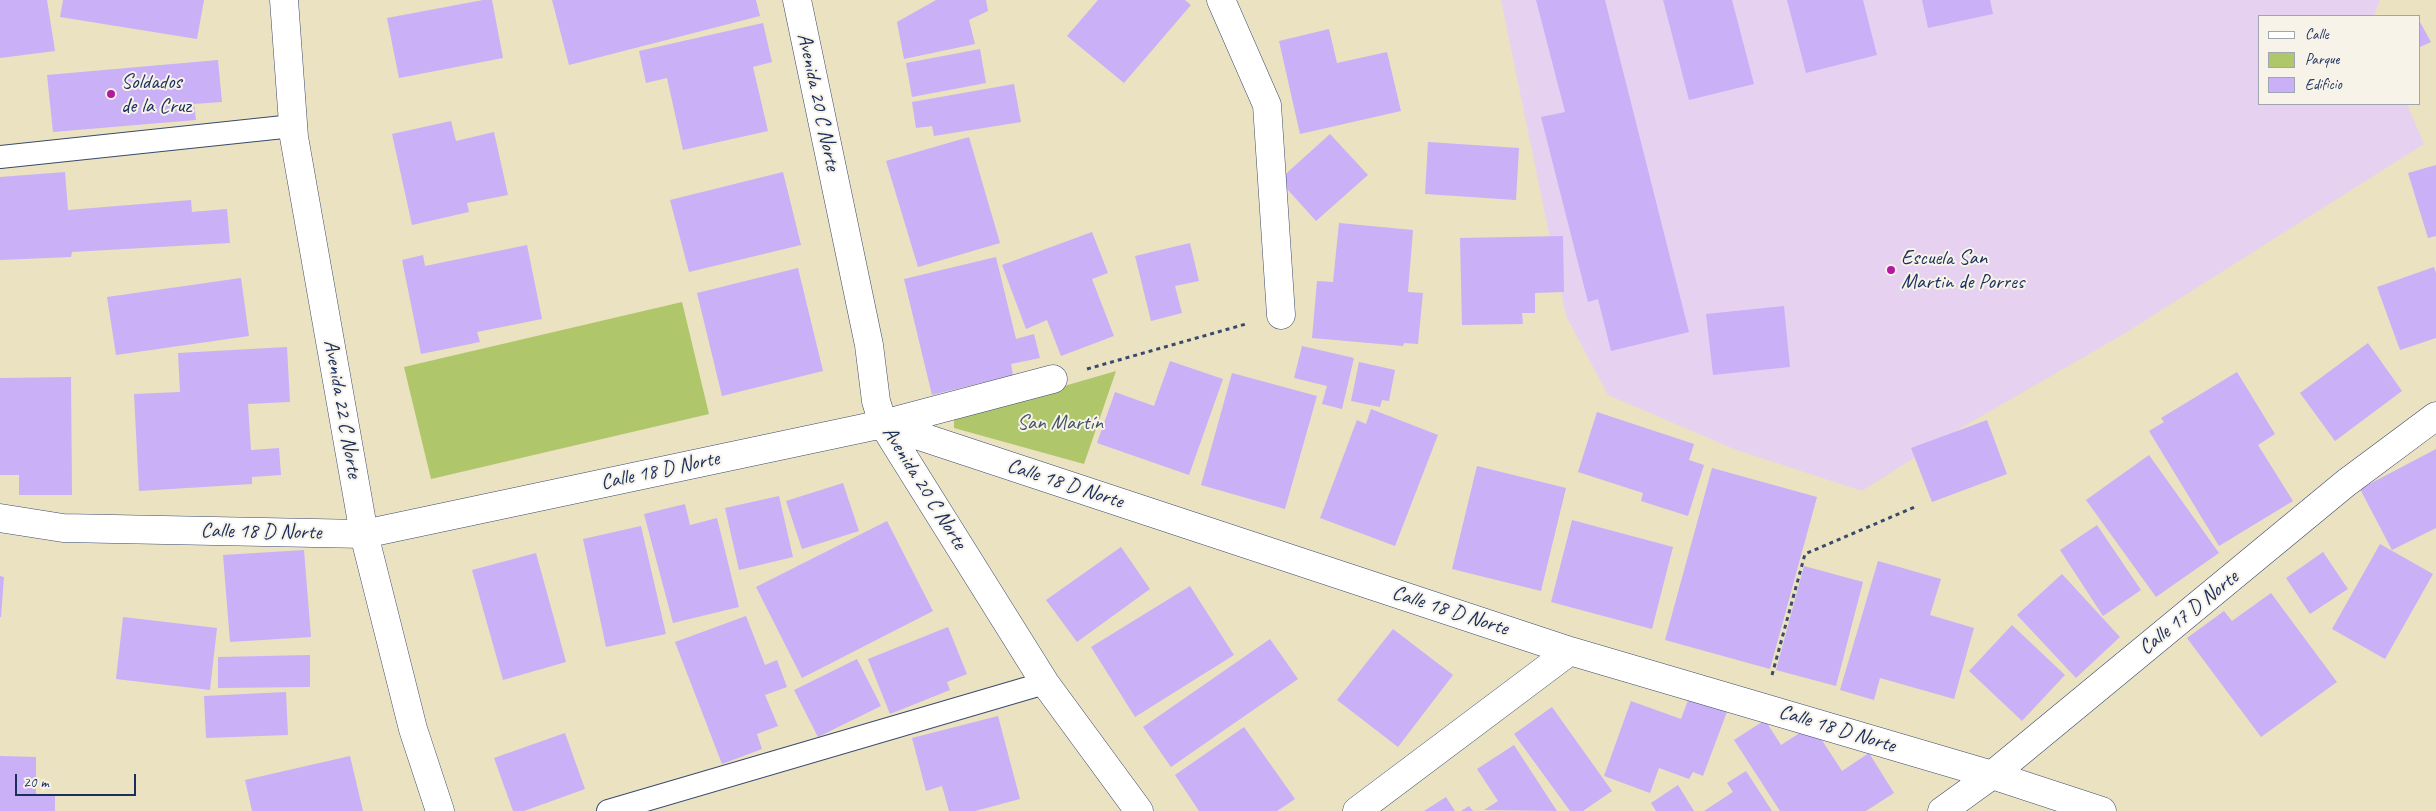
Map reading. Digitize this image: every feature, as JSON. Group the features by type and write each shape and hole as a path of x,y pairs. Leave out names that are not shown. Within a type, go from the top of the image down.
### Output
{"street":[{"name":"Avenida 22 C Norte","path":"284,0 293,126 364,534 413,730 440,811"},
{"name":"Avenida 20 C Norte","path":"797,0 869,344 876,401 883,424 1045,683 1139,811"},
{"path":"1221,0 1268,106 1281,315"},
{"path":"883,424 1054,379"},
{"name":"Calle 17 D Norte","path":"1942,811 1992,775 2339,489 2436,416"},
{"name":"Calle 18 D Norte","path":"0,518 63,528 364,534 883,424 1570,651 1992,775 2102,811"},
{"path":"1357,811 1570,651"}],"lane":[{"path":"0,157 293,126"},
{"path":"608,811 1045,683"}],"path":[{"path":"1054,379 1153,349 1281,315"},
{"path":"1764,707 1805,554 1917,506"}],"shaded area":[{"name":"Escuela San Martin de Porres","path":"1501,0 2380,0 2374,15 2258,15 2258,105 2407,105 2424,144 2122,335 1961,428 1862,491 1734,449 1608,395 1566,316"}],"green space":[{"path":"682,302 709,414 431,479 404,367"},
{"name":"San Martín","path":"1116,371 1084,464 954,428 954,418"}],"building":[{"path":"0,0 47,0 55,51 0,58"},
{"path":"63,0 204,0 197,39 60,17"},
{"path":"483,0 492,0 503,58 399,78 387,18"},
{"path":"552,0 756,0 760,16 569,65"},
{"path":"936,0 986,0 988,11 969,20 975,44 904,59 897,22"},
{"path":"1098,0 1185,0 1191,5 1124,83 1067,36"},
{"path":"1536,0 1605,0 1689,332 1611,351 1598,299 1588,302 1541,117 1565,112"},
{"path":"1663,0 1732,0 1754,84 1689,100"},
{"path":"1787,0 1863,0 1877,55 1806,73"},
{"path":"1922,0 1990,0 1993,14 1928,28"},
{"path":"763,23 772,62 753,67 768,131 683,150 667,78 646,83 639,51"},
{"path":"2421,24 2431,42 2421,47"},
{"path":"1329,29 1337,63 1387,52 1401,111 1300,134 1279,41"},
{"path":"980,49 986,83 912,97 906,63"},
{"path":"218,60 222,102 194,104 196,120 53,132 47,75"},
{"path":"1014,84 1021,122 934,136 932,126 916,128 912,102"},
{"path":"451,121 456,141 494,132 508,195 467,203 469,212 412,225 392,134"},
{"path":"1330,134 1368,175 1316,221 1279,180"},
{"path":"969,137 1000,243 918,267 886,161"},
{"path":"1428,142 1519,148 1516,200 1425,194"},
{"path":"2436,165 2436,236 2428,238 2408,173"},
{"path":"65,172 68,210 191,200 192,212 227,209 230,243 72,252 71,257 0,260 0,177"},
{"path":"783,172 801,245 689,272 670,200"},
{"path":"1339,223 1413,230 1408,292 1423,293 1418,344 1404,343 1403,346 1312,338 1317,281 1333,282"},
{"path":"1092,232 1108,273 1092,279 1114,336 1061,356 1047,320 1026,329 1002,265"},
{"path":"1563,236 1564,292 1535,293 1535,313 1522,313 1523,324 1462,325 1460,238"},
{"path":"1190,243 1199,281 1175,286 1182,313 1151,321 1135,256"},
{"path":"527,245 542,319 477,332 480,342 421,354 402,260 423,255 425,266"},
{"path":"996,257 1016,339 1034,334 1040,358 1011,364 1013,375 932,395 904,279"},
{"path":"2434,267 2436,273 2436,338 2400,350 2377,287"},
{"path":"798,268 823,371 722,396 697,293"},
{"path":"241,278 249,336 116,355 107,297"},
{"path":"1784,306 1790,367 1713,375 1706,314"},
{"path":"2368,343 2402,391 2335,441 2300,393"},
{"path":"1302,346 1354,358 1342,409 1322,404 1327,386 1294,378"},
{"path":"287,347 290,402 248,404 251,450 279,448 281,475 252,477 252,484 139,491 134,394 180,392 178,353"},
{"path":"1170,361 1223,379 1189,475 1097,443 1115,392 1154,406"},
{"path":"1359,362 1395,370 1389,401 1382,400 1380,407 1351,401"},
{"path":"2237,372 2275,434 2258,445 2293,501 2219,546 2149,431 2164,422 2161,418"},
{"path":"1232,373 1317,396 1285,509 1201,485"},
{"path":"71,377 72,495 19,495 19,475 0,475 0,378"},
{"path":"1371,409 1438,435 1395,546 1320,518 1357,420 1366,424"},
{"path":"1597,412 1694,444 1689,460 1704,465 1688,516 1641,501 1643,493 1578,472"},
{"path":"1987,420 2007,474 1932,502 1911,448"},
{"path":"2436,449 2436,528 2392,550 2360,489"},
{"path":"2149,455 2219,553 2156,597 2086,500"},
{"path":"1477,466 1566,488 1541,591 1452,569"},
{"path":"1712,468 1817,497 1770,669 1665,640"},
{"path":"843,483 859,531 802,549 786,501"},
{"path":"779,496 793,557 739,570 725,508"},
{"path":"685,504 690,525 717,518 739,607 673,623 644,514"},
{"path":"1572,520 1673,547 1652,629 1551,602"},
{"path":"887,521 933,611 802,678 756,587"},
{"path":"2097,525 2141,590 2103,616 2060,550"},
{"path":"641,526 666,634 606,647 583,539"},
{"path":"2380,544 2433,574 2385,659 2332,629"},
{"path":"1121,547 1150,589 1077,642 1046,600"},
{"path":"304,550 311,637 230,642 223,555"},
{"path":"2323,552 2348,589 2310,614 2286,578"},
{"path":"536,553 566,662 503,680 472,570"},
{"path":"1878,561 1941,579 1930,615 1974,628 1954,699 1880,678 1874,700 1840,690"},
{"path":"1804,566 1863,582 1836,686 1776,670"},
{"path":"2062,574 2120,637 2076,678 2017,615"},
{"path":"0,576 4,577 1,617 0,617"},
{"path":"1190,586 1234,655 1135,717 1091,647"},
{"path":"2271,593 2337,682 2261,737 2187,638 2224,611 2232,621"},
{"path":"746,616 765,665 777,660 787,687 765,695 778,726 757,734 762,749 722,764 675,642"},
{"path":"123,617 217,628 210,690 116,679"},
{"path":"2012,625 2065,675 2022,721 1969,671"},
{"path":"948,627 967,674 947,682 950,690 890,714 868,659"},
{"path":"1393,629 1453,675 1398,747 1337,700"},
{"path":"1270,639 1298,679 1171,767 1143,727"},
{"path":"310,655 310,687 218,688 218,657"},
{"path":"857,659 881,706 818,737 794,690"},
{"path":"286,692 288,735 206,738 204,696"},
{"path":"1690,695 1728,709 1703,776 1693,772 1689,779 1659,768 1650,793 1604,776 1631,701 1681,719"},
{"path":"1552,707 1612,791 1583,811 1570,811 1514,734"},
{"path":"998,716 1020,799 975,811 949,811 942,786 926,791 912,738"},
{"path":"1765,720 1781,745 1812,725 1842,771 1869,753 1894,793 1866,811 1780,811 1734,740"},
{"path":"1244,727 1295,799 1277,811 1199,811 1175,775"},
{"path":"565,733 585,789 524,811 513,811 494,758"},
{"path":"1514,745 1557,811 1484,810 1498,801 1477,769"},
{"path":"0,756 36,757 36,795 55,795 55,811 0,811"},
{"path":"350,756 363,811 252,811 245,780"},
{"path":"1746,771 1772,811 1704,811 1733,792 1727,783"},
{"path":"1678,785 1694,811 1656,811 1651,803"},
{"path":"1446,797 1455,811 1424,811"},
{"path":"1469,806 1473,811 1461,811"}],"place":[{"name":"Soldados de la Cruz","path":"111,94"},
{"name":"Escuela San Martin de Porres","path":"1891,270"}]}
